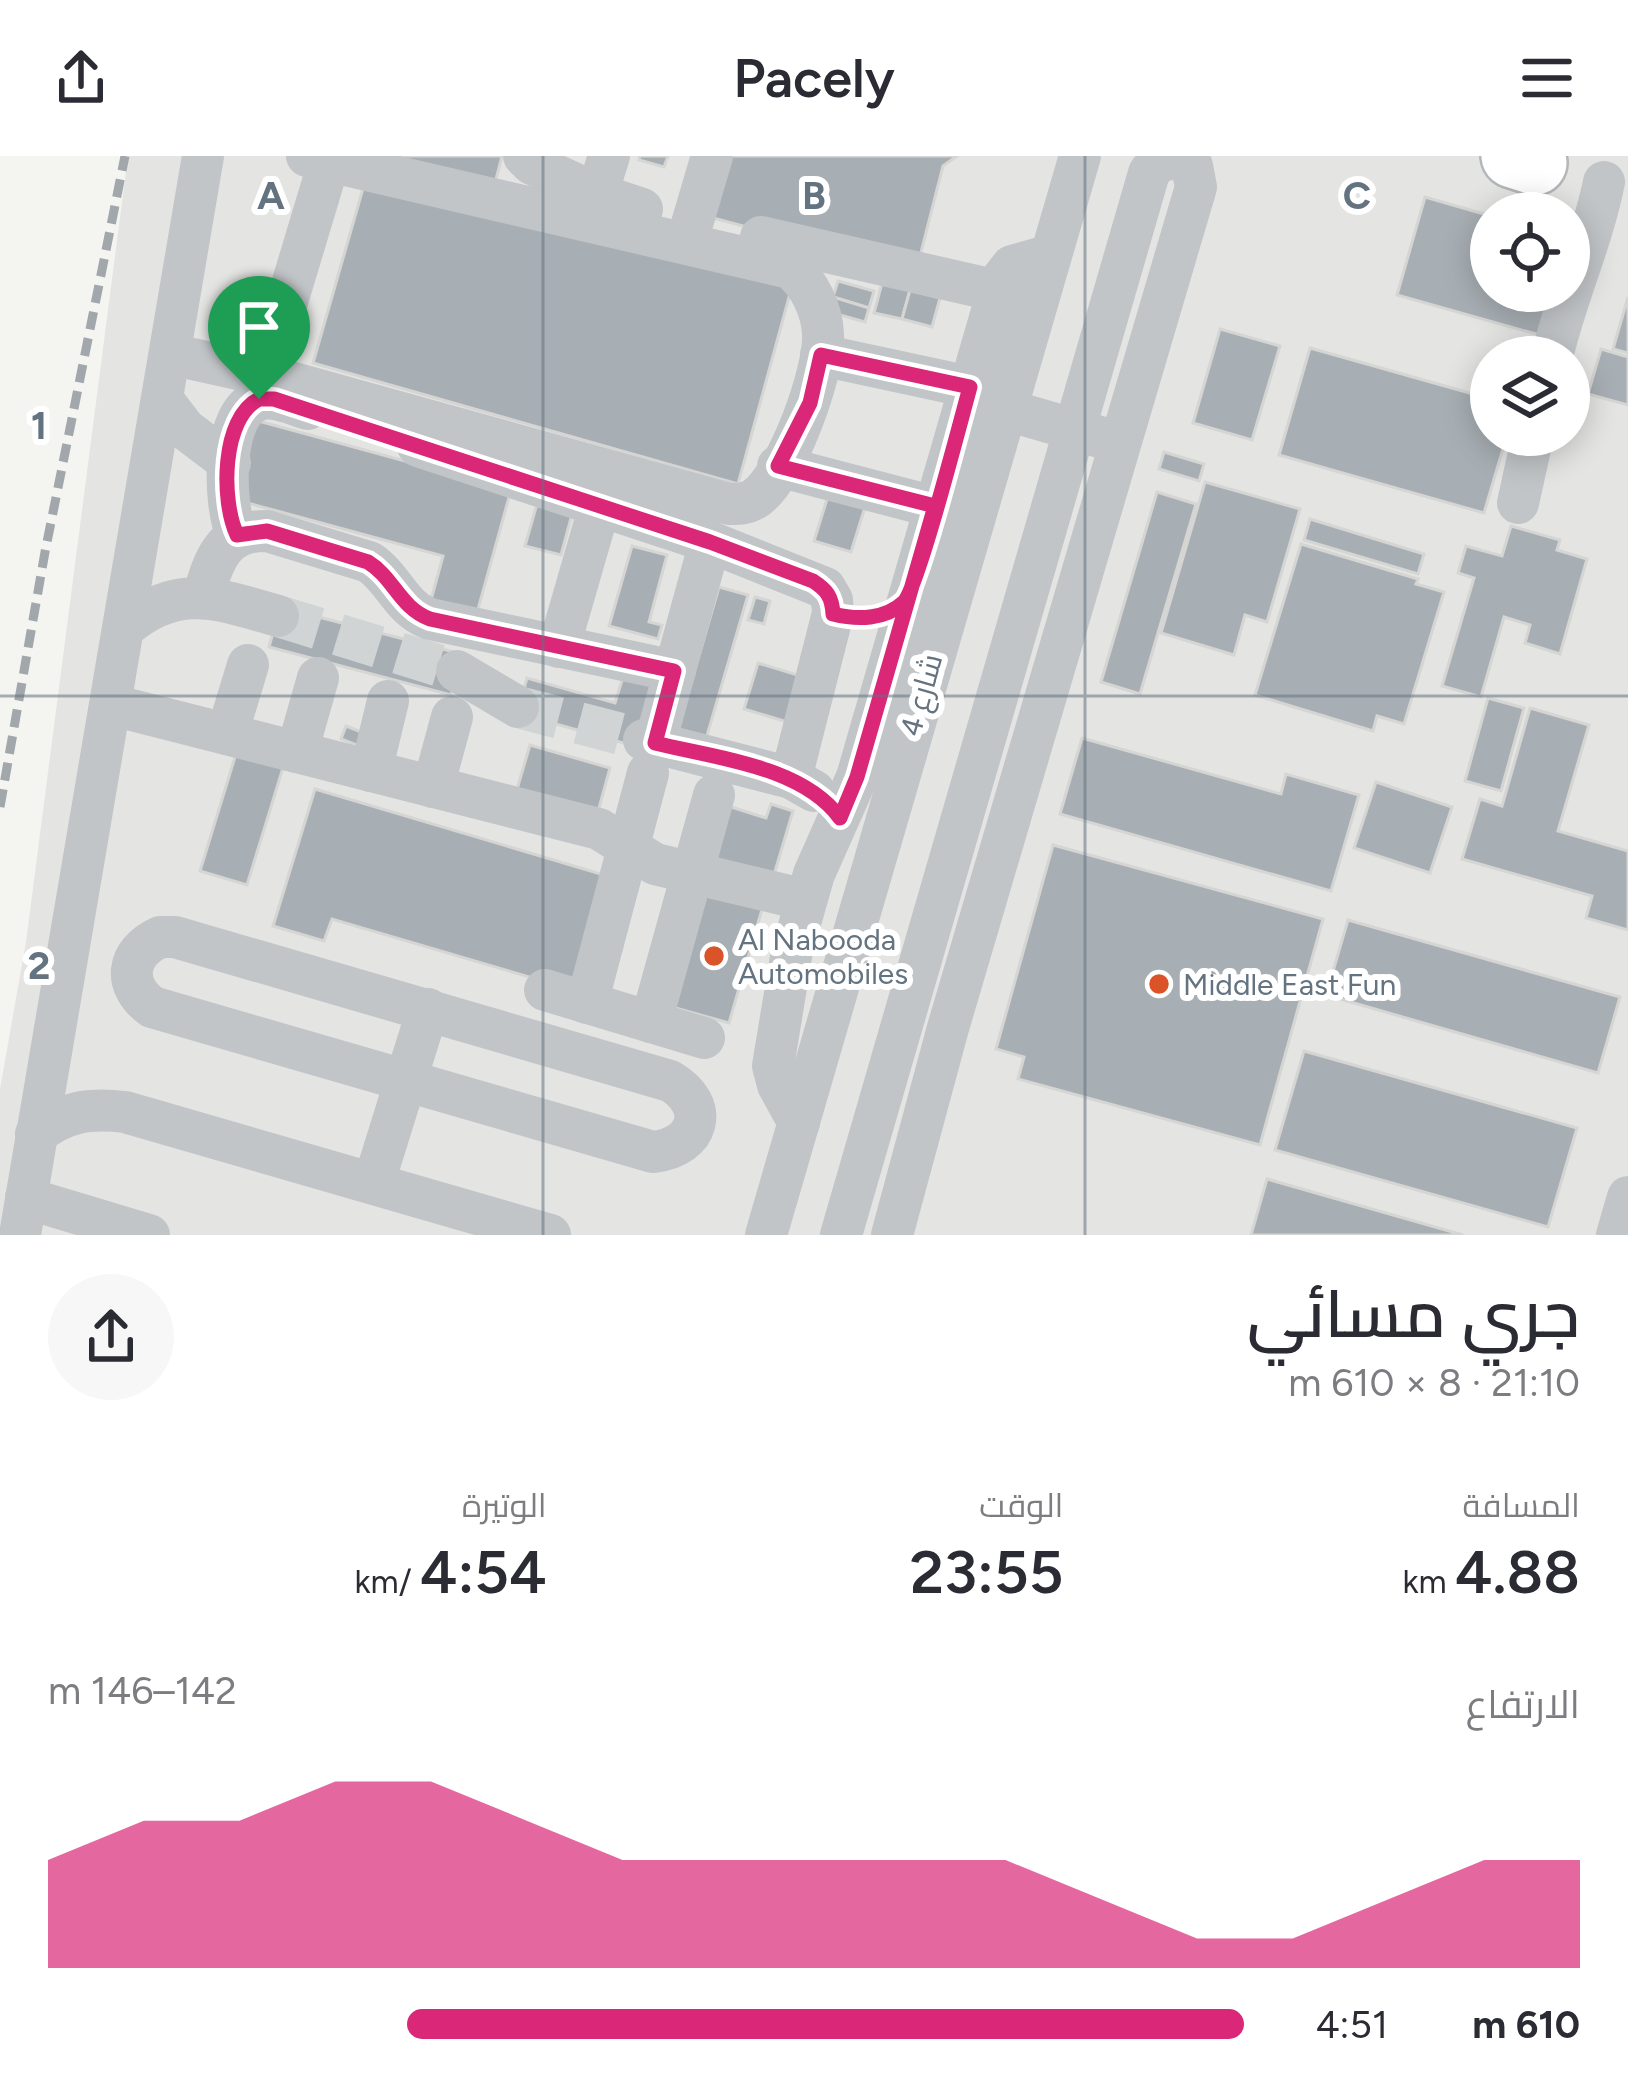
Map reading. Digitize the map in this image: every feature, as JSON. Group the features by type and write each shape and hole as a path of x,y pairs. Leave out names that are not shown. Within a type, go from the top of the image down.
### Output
{"street":[{"path":"149,1235 23,1216 203,156"},
{"path":"524,156 532,164 603,175 692,224 998,291"},
{"path":"692,224 712,156"},
{"name":"شارع 4","path":"766,1235 987,398 1048,256 1080,156"},
{"path":"841,1235 1149,173 1163,158 1184,159 1192,166 1196,187 892,1235"},
{"path":"1514,158 1616,185 1574,274 1558,336"},
{"path":"170,354 740,504 760,494 810,403 824,334 810,291 799,274 781,263 318,159 265,376"},
{"path":"799,1123 773,1066 792,951 806,900 857,777 935,506 987,398 1001,280 1012,266 1048,256"},
{"path":"821,355 987,398 1123,444"},
{"path":"162,399 198,442 230,463"},
{"path":"237,535 227,507 239,415 251,403 274,399 710,542 813,581 832,600 833,614 790,778"},
{"path":"1518,503 1528,456"},
{"path":"778,466 935,506"},
{"path":"559,646 600,505"},
{"path":"202,597 216,556 237,535 267,531 368,562 382,571 407,607 418,614 674,671"},
{"path":"587,1003 649,752 710,542"},
{"path":"125,627 154,607 202,597 278,616"},
{"path":"833,614 877,616 908,598"},
{"path":"227,734 248,664"},
{"path":"458,671 518,707"},
{"path":"298,752 318,678"},
{"path":"371,771 388,701"},
{"path":"112,705 599,829 655,864 806,900"},
{"path":"433,787 452,717"},
{"path":"649,752 790,778 815,791 840,818"},
{"path":"651,1022 714,795"},
{"path":"175,937 670,1081 686,1090 695,1106 695,1124 687,1140 671,1150 653,1152 406,1078 152,1007 132,985 135,955 146,943 175,937"},
{"path":"545,990 704,1038"},
{"path":"374,1182 428,1009"},
{"path":"56,1030 62,1054 79,1078 125,1112"},
{"path":"36,1135 64,1115 125,1112 550,1235"},
{"path":"1617,1235 1628,1197"}],"shaded area":[{"path":"128,156 1628,156 1628,1235 0,1235 0,1089 26,942"}],"building":[{"path":"385,156 502,156 494,187"},
{"path":"640,156 668,156 664,167 639,160"},
{"path":"730,156 957,156 943,166 916,272 713,218"},
{"path":"366,178 794,279 738,484 313,363"},
{"path":"1425,197 1470,210 1470,312 1571,312 1574,336 1543,336 1397,295"},
{"path":"838,281 874,291 869,308 833,297"},
{"path":"882,283 910,290 902,319 874,313"},
{"path":"910,290 940,298 932,327 902,319"},
{"path":"833,297 869,308 865,322 829,312"},
{"path":"1628,297 1628,353 1613,349"},
{"path":"1220,329 1280,346 1252,440 1193,423"},
{"path":"1310,348 1470,393 1470,456 1501,456 1484,513 1279,455"},
{"path":"1601,349 1628,357 1628,405 1590,395"},
{"path":"255,420 511,490 477,613 431,600 443,556 233,499"},
{"path":"1164,452 1204,464 1199,481 1159,469"},
{"path":"1205,482 1300,509 1267,622 1245,615 1234,655 1161,633"},
{"path":"1157,492 1196,504 1140,694 1101,682"},
{"path":"828,496 865,507 851,552 814,541"},
{"path":"539,497 574,507 561,555 525,546"},
{"path":"1310,519 1424,554 1418,574 1304,540"},
{"path":"1511,526 1560,540 1557,550 1587,559 1560,654 1525,643 1530,625 1504,617 1481,697 1442,686 1474,578 1458,573 1466,546 1502,556"},
{"path":"1301,544 1418,579 1416,584 1444,592 1404,724 1377,716 1373,731 1255,695"},
{"path":"632,546 667,555 649,622 662,625 658,639 609,626"},
{"path":"719,587 748,595 706,739 677,731"},
{"path":"755,597 770,601 764,624 748,620"},
{"path":"280,607 462,654 451,695 269,647"},
{"path":"758,663 801,676 787,722 744,709"},
{"path":"624,674 660,685 641,748 517,713 527,678 615,703"},
{"path":"1488,698 1524,708 1501,791 1465,781"},
{"path":"1530,708 1589,725 1558,831 1628,851 1628,930 1586,918 1592,896 1462,859 1480,799 1502,806"},
{"path":"346,726 364,733 359,746 341,739"},
{"path":"1082,738 1281,794 1286,774 1359,795 1331,891 1060,814"},
{"path":"239,744 286,758 247,885 200,871"},
{"path":"530,745 610,768 596,819 515,796"},
{"path":"1376,782 1452,807 1430,873 1354,848"},
{"path":"315,789 611,877 577,991 332,919 324,941 273,926"},
{"path":"771,804 793,811 773,878 708,857 725,805 766,818"},
{"name":"Middle East Fun","path":"1053,845 1323,919 1260,1145 1018,1079 1024,1057 996,1049"},
{"name":"Al Nabooda Automobiles","path":"699,888 763,906 729,1023 665,1005"},
{"path":"1348,920 1620,997 1598,1073 1326,995"},
{"path":"1304,1051 1577,1128 1548,1227 1275,1150"},
{"path":"1267,1179 1463,1235 1251,1235"}],"tunnel":[{"path":"278,616 457,671"},
{"path":"518,707 644,740"}],"railway":[{"path":"0,807 45,552 125,156"}],"place":[{"name":"Al Nabooda Automobiles","path":"714,956"},
{"name":"Middle East Fun","path":"1159,984"}],"route":[{"path":"259,399 244,408 236,424 226,492 237,535 267,531 368,562 382,571 407,607 430,619 674,671 655,743 790,778 815,791 840,818 857,777 935,506 778,466 810,403 821,355 970,387 935,506 908,598 888,612 865,618 833,614 832,600 813,581 710,542 274,399 259,399"}]}
